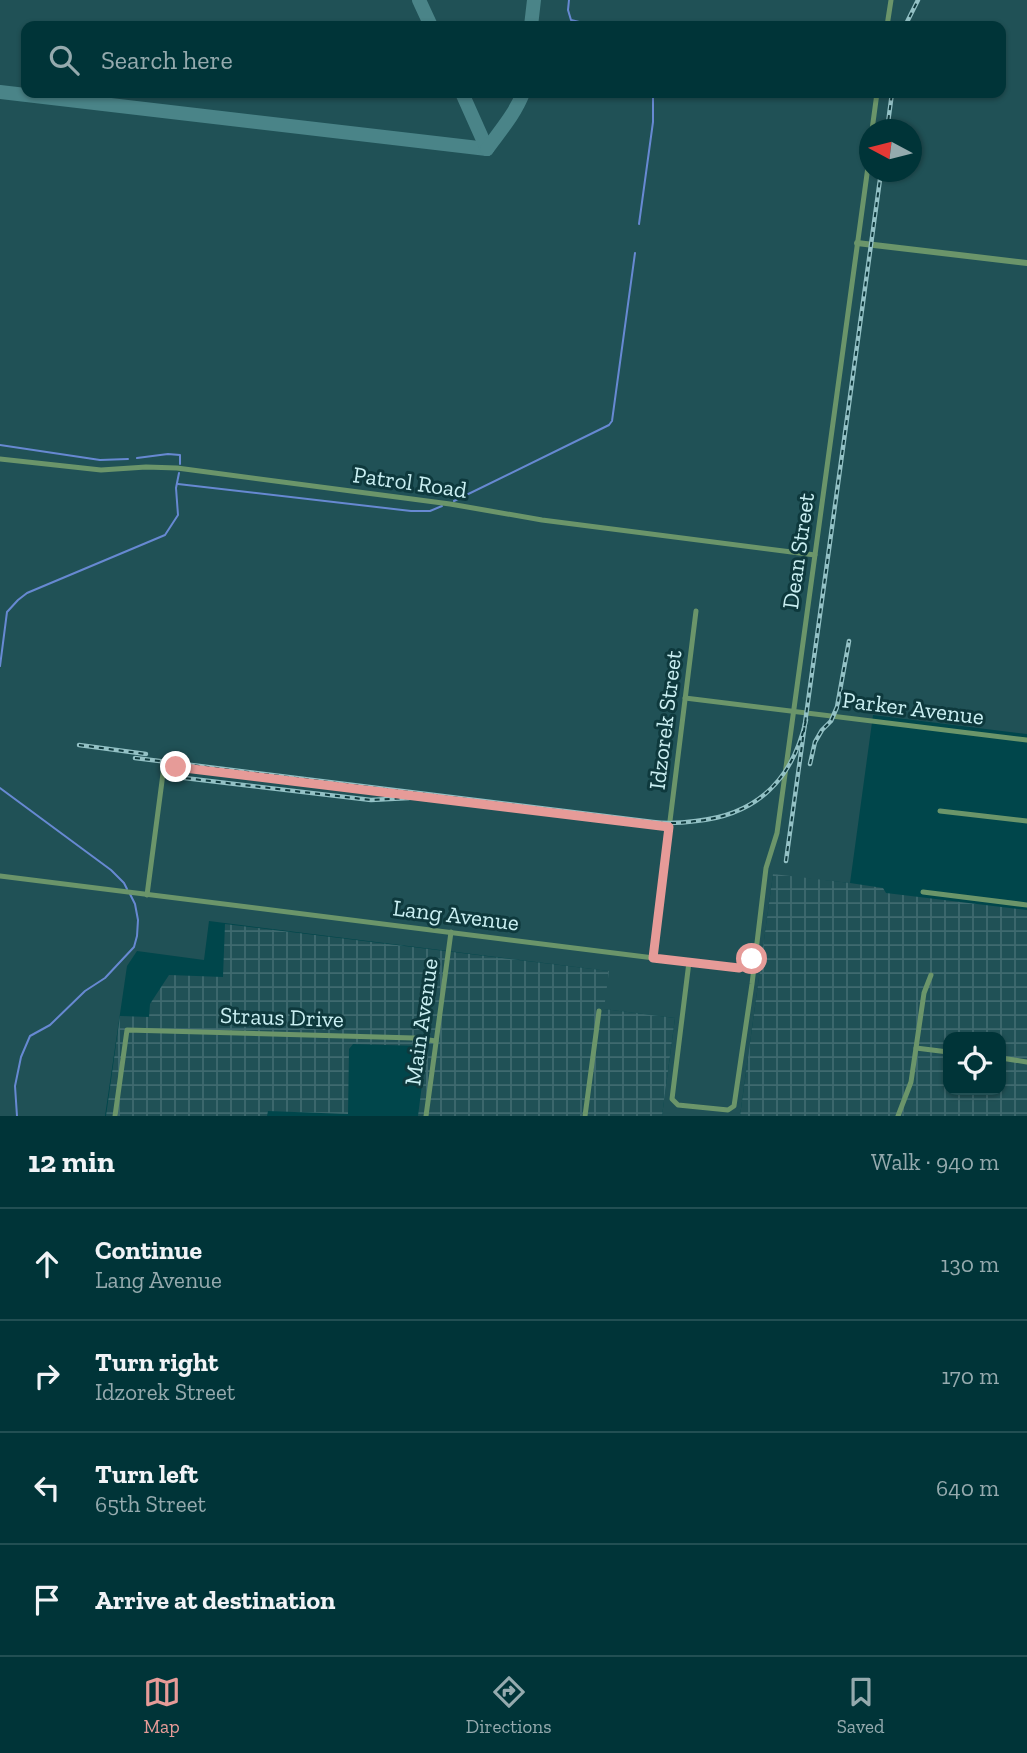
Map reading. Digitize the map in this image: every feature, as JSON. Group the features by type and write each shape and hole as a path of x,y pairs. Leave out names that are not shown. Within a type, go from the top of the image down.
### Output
{"street":[{"path":"888,21 891,0"},
{"path":"874,119 876,98"},
{"name":"Dean Street","path":"689,962 672,1099 678,1105 728,1110 734,1106 766,868 777,833 866,182"},
{"path":"857,243 1027,264"},
{"name":"Patrol Road","path":"0,459 101,470 177,468 421,500 553,522 815,555"},
{"name":"Idzorek Street","path":"653,958 696,611"},
{"name":"Parker Avenue","path":"685,698 1027,740"},
{"path":"147,895 164,766 669,827"},
{"path":"940,811 1027,821"},
{"name":"Lang Avenue","path":"0,876 739,968 749,963 754,955"},
{"path":"923,892 1027,905"},
{"name":"Main Avenue","path":"426,1116 451,932"},
{"path":"898,1116 911,1082 924,993 931,975"},
{"path":"584,1116 599,1011"},
{"name":"Straus Drive","path":"115,1116 127,1030 414,1038 436,1041"},
{"path":"916,1048 943,1051"},
{"path":"1006,1059 1027,1062"}],"shaded area":[{"path":"0,0 1027,0 1027,734 873,715 850,883 773,875 740,1116 662,1116 675,1018 603,1009 608,971 209,921 204,960 137,951 127,966 105,1116 0,1116"},
{"path":"773,874 883,888 886,893 1027,910 1027,1116 740,1116"},
{"path":"225,924 609,971 604,1009 675,1018 662,1116 418,1116 426,1053 424,1048 353,1044 349,1049 348,1114 268,1111 267,1116 106,1116 120,1016 149,1017 150,1004 169,975 223,977"}],"waterway":[{"path":"569,0 568,10 571,20 575,21"},
{"path":"639,224 653,122 653,98"},
{"path":"454,501 609,425 612,421 635,253"},
{"path":"0,445 100,460 128,459"},
{"path":"137,458 180,455 180,464"},
{"path":"0,666 7,612 18,600 27,593 165,535 178,515 176,488 179,473"},
{"path":"178,484 411,511 430,511 442,506"},
{"path":"0,788 111,870 127,889"},
{"path":"17,1116 15,1086 21,1057 30,1036 50,1025 85,991 105,978 134,947 138,920 130,894"}],"taxiway":[{"path":"419,0 429,21"},
{"path":"532,21 534,0"},
{"path":"0,92 21,94"},
{"path":"51,98 487,149"},
{"path":"464,98 487,149"},
{"path":"487,149 521,98"}],"railway":[{"path":"908,21 918,0"},
{"path":"888,119 891,98"},
{"path":"786,861 880,182"},
{"path":"810,764 815,742 831,721 837,707 849,641"},
{"path":"135,758 653,822 680,823 737,811 769,790 792,760 806,720"},
{"path":"79,745 146,754"},
{"path":"176,777 371,800 409,798"}],"route":[{"path":"176,767 669,827 653,958 739,968 752,959"}]}
